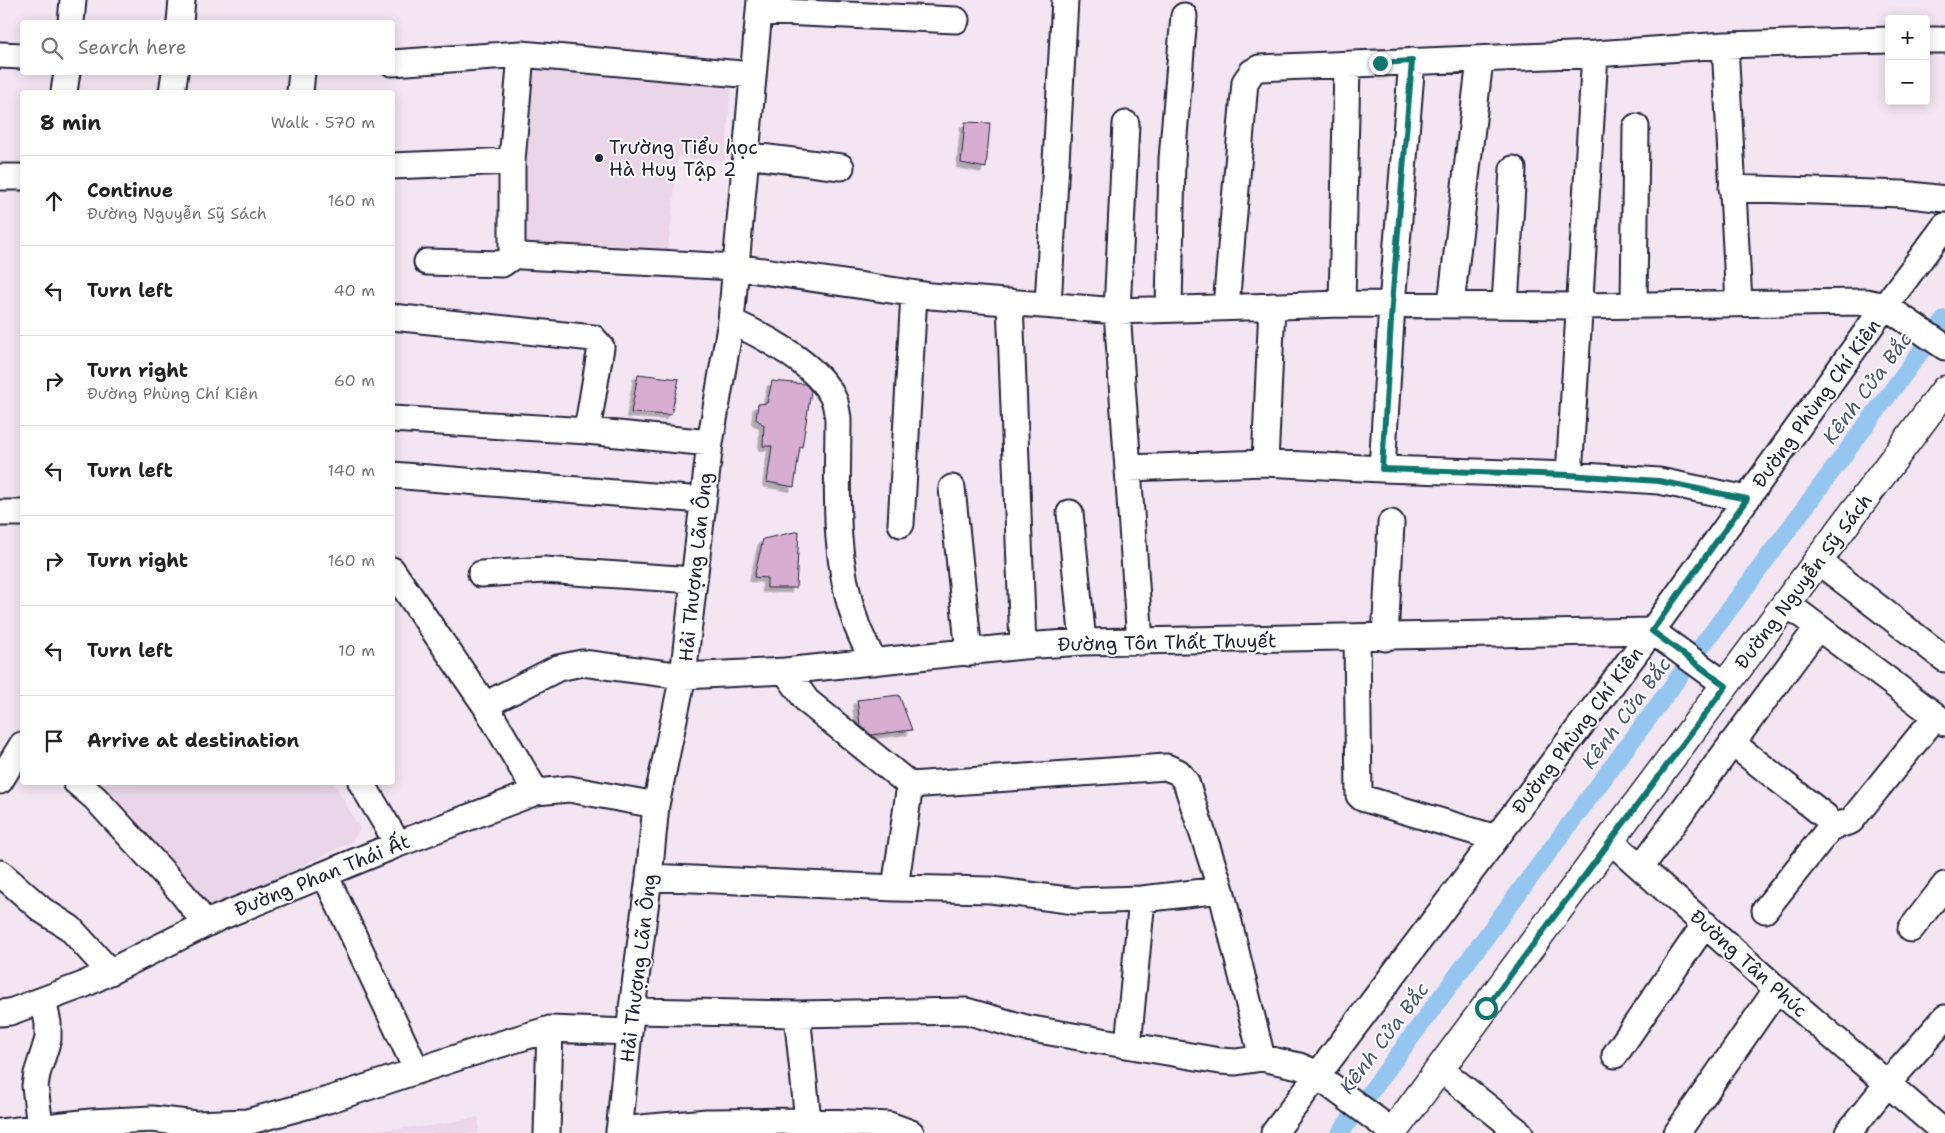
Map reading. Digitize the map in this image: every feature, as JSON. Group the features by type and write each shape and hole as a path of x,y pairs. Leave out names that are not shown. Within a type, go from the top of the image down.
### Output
{"main road":[{"name":"Đường Nguyễn Sỹ Sách","path":"1386,1128 1440,1069 1945,390"}],"street":[{"path":"71,20 73,0"},
{"path":"180,20 182,0"},
{"path":"1048,306 1065,0"},
{"path":"760,6 956,20"},
{"name":"Hải Thượng Lãn Ông","path":"619,1132 656,804 683,676 702,500 710,443 732,321 752,75 760,6"},
{"path":"1169,309 1172,159 1184,16"},
{"path":"1226,307 1245,82 1249,75 1259,68 1480,60 1725,45 1885,40"},
{"path":"1930,40 1945,40"},
{"path":"1725,45 1739,303"},
{"path":"515,255 512,250 512,161 521,54"},
{"path":"395,63 521,54 752,75"},
{"path":"1569,475 1595,54"},
{"path":"0,55 20,56"},
{"path":"1451,304 1480,60"},
{"path":"1382,469 1392,304 1412,61"},
{"path":"1342,304 1347,65"},
{"path":"64,90 66,75"},
{"path":"172,90 175,75"},
{"path":"300,90 302,75"},
{"path":"1126,124 1117,311 1140,642"},
{"path":"1634,305 1636,128"},
{"path":"746,155 841,167"},
{"path":"395,166 512,161"},
{"path":"1505,305 1513,169"},
{"path":"0,176 20,177"},
{"path":"1732,188 1902,194 1945,199"},
{"name":"Đường Phùng Chí Kiên","path":"1274,1133 1325,1080 1496,838 1658,636 1747,499 1894,312 1945,226"},
{"path":"427,262 502,264 515,255 736,268 914,294 1117,311 1342,304 1579,306 1866,302 1894,312 1943,346"},
{"path":"901,524 914,294"},
{"path":"1010,302 1023,646"},
{"path":"1265,463 1272,306"},
{"path":"395,317 593,338 601,347 587,431"},
{"path":"732,321 794,357 822,383 834,402 838,418 838,536 855,620 874,662"},
{"path":"395,419 587,431 710,443"},
{"path":"1128,468 1265,463 1569,475 1659,481 1747,499"},
{"path":"395,476 702,500"},
{"path":"952,488 969,653"},
{"path":"0,513 20,513"},
{"path":"1070,513 1083,642"},
{"path":"1385,638 1390,523"},
{"path":"1818,560 1945,658"},
{"path":"481,574 544,570 694,580"},
{"path":"395,574 485,705 536,792"},
{"path":"1765,910 1833,826 1848,824 1851,821 1940,719 1786,603"},
{"path":"1641,867 1818,627"},
{"path":"1658,636 1726,686"},
{"name":"Đường Tôn Thất Thuyết","path":"485,705 567,665 582,663 683,676 785,671 1023,646 1083,642 1658,636"},
{"path":"1357,638 1359,795 1362,798 1496,838"},
{"path":"785,671 807,701 910,785 1172,768 1186,782 1220,890 1262,1058"},
{"path":"1732,743 1825,816 1833,826"},
{"path":"0,782 20,751"},
{"path":"79,785 94,798 182,894 206,924"},
{"path":"363,785 398,844"},
{"path":"895,888 910,785"},
{"name":"Đường Phan Thái Ất","path":"0,1013 10,1012 83,986 206,924 398,844 536,792 569,790 656,804"},
{"name":"Đường Tân Phúc","path":"1611,841 1777,990 1945,1133"},
{"path":"0,873 42,910 70,928 110,972"},
{"path":"325,875 417,1071"},
{"path":"649,877 895,888 991,890 1075,901 1142,899 1220,890"},
{"path":"1911,929 1945,885"},
{"path":"1128,1045 1142,899"},
{"path":"1615,1055 1705,924"},
{"path":"1677,1133 1777,990"},
{"path":"40,1127 36,1081 48,1039 48,1022 43,1000"},
{"path":"2,1132 40,1127 115,1127 152,1119 160,1127 196,1128 246,1128 287,1122 328,1100 550,1029 631,1022 797,1014 966,1011 1026,1028 1220,1061 1236,1062 1262,1058 1299,1066 1325,1080 1386,1128"},
{"path":"797,1014 807,1127"},
{"path":"1848,1133 1888,1083 1945,1018"},
{"path":"547,1133 550,1029"},
{"path":"1440,1069 1520,1133"},
{"path":"619,1132 706,1122 807,1127 889,1125 911,1133"}],"shaded area":[{"name":"Trường Tiểu học Hà Huy Tập 2","path":"525,65 732,78 725,160 678,157 668,251 520,241"},
{"path":"88,785 335,785 360,829 351,842 212,910 162,853"},
{"path":"479,1117 478,1133 351,1133 429,1126"}],"building":[{"path":"965,122 990,123 986,168 961,163"},
{"path":"638,374 679,379 671,415 631,413"},
{"path":"772,381 805,384 811,391 794,487 767,482 772,446 763,446 764,425 756,419 758,404 767,403"},
{"path":"799,531 796,588 767,588 767,578 754,577 763,539"},
{"path":"899,695 912,730 871,735 860,725 857,700"}],"waterway":[{"name":"Kênh Cửa Bắc","path":"1340,1133 1945,319"}],"place":[{"name":"Trường Tiểu học Hà Huy Tập 2","path":"599,158"}],"route":[{"path":"1380,63 1412,61 1392,304 1382,469 1569,475 1659,481 1747,499 1652,631 1726,686 1486,1008"}]}
